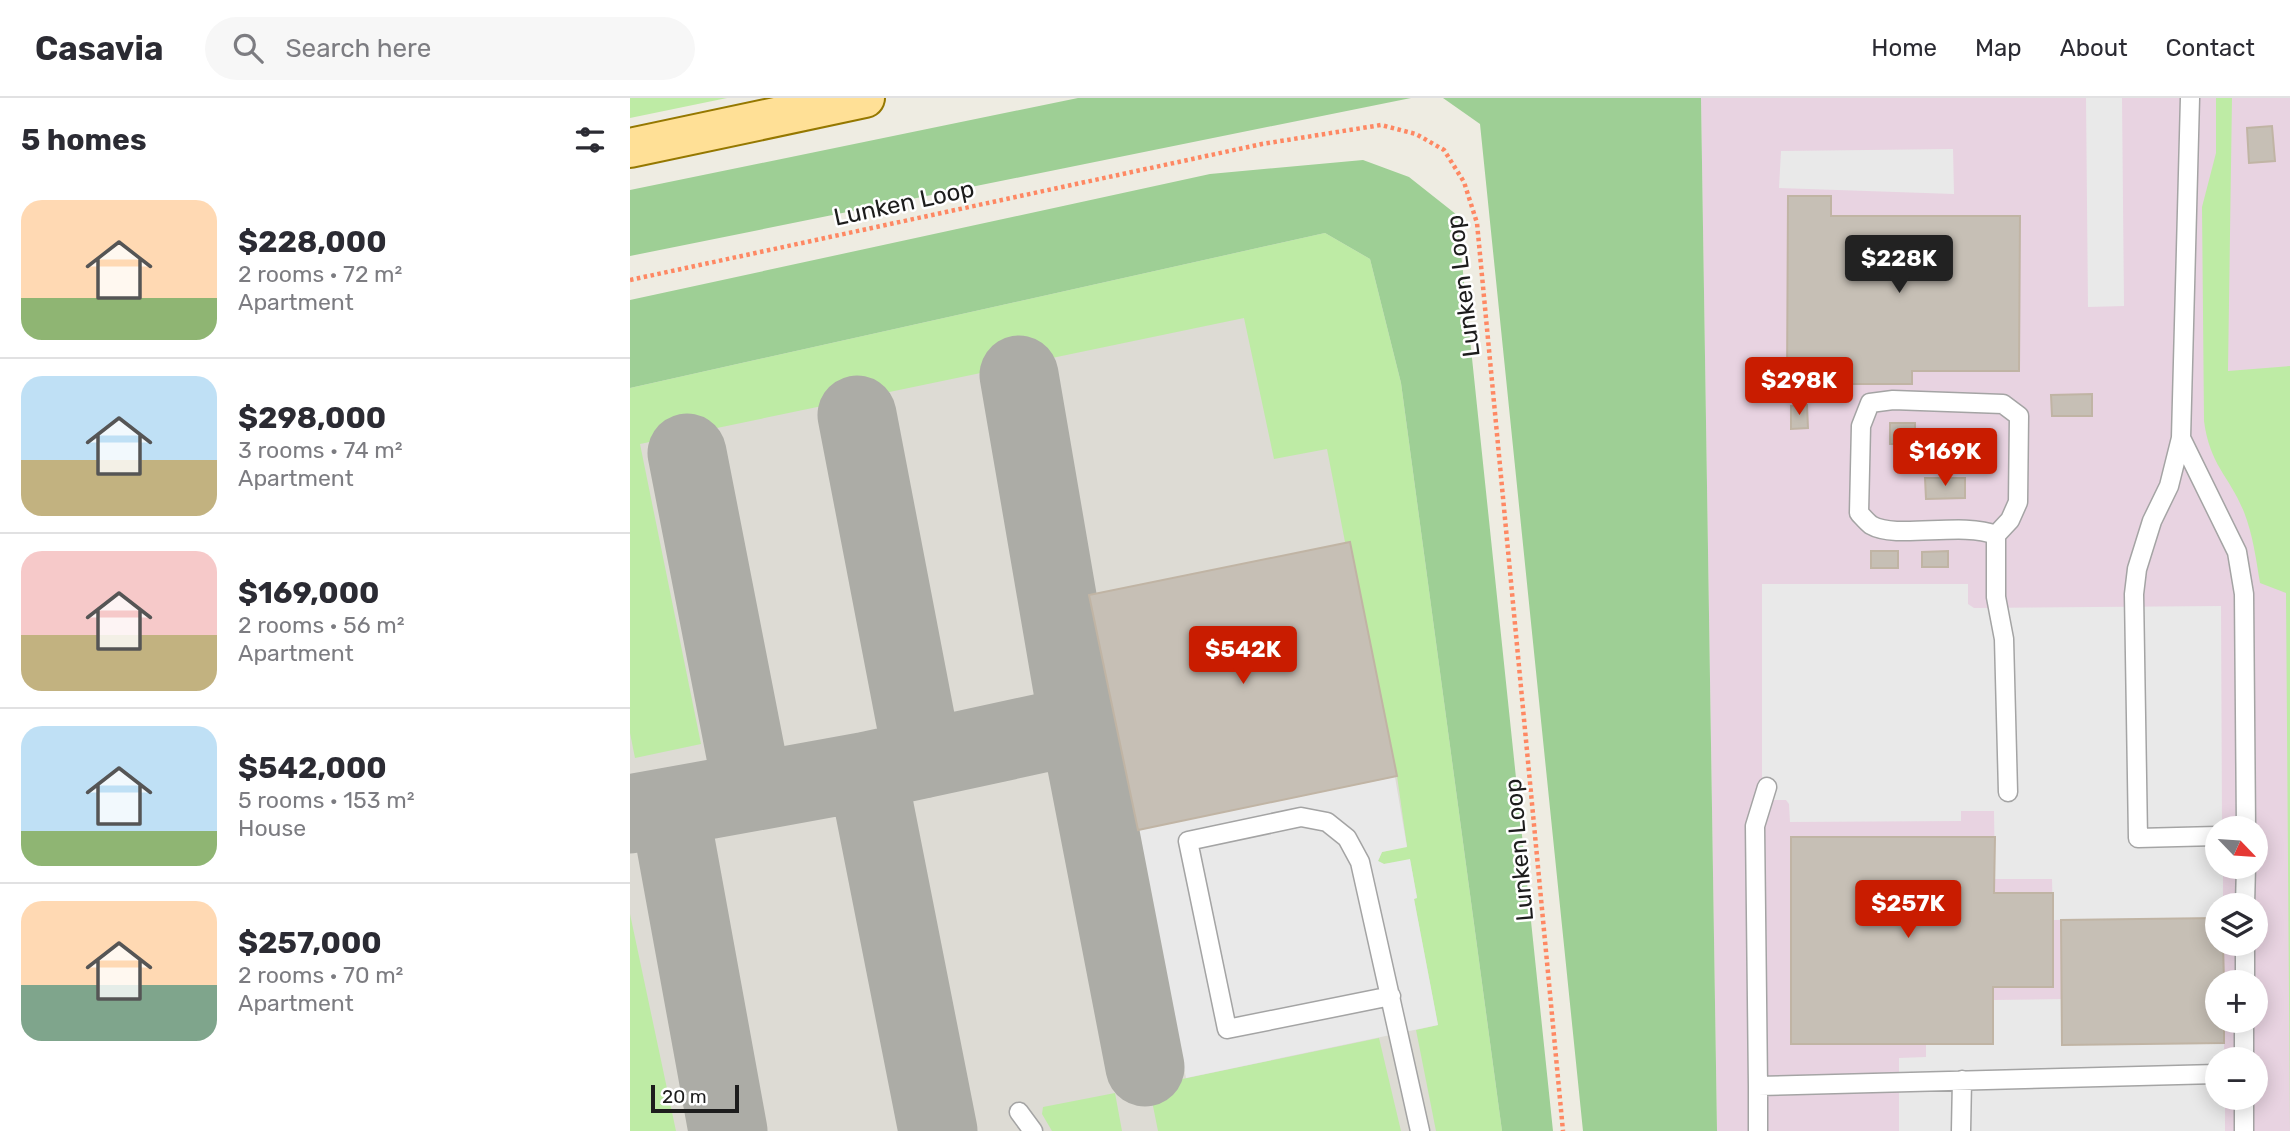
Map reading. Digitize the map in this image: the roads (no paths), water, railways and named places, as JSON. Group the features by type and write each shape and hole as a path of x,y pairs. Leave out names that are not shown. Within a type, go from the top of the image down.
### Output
{"main road":[{"path":"630,148 866,98"}],"lane":[{"path":"2190,98 2181,438 2169,485 2152,521 2137,569 2134,594 2138,838 2205,836"},
{"path":"1996,535 1982,529 1888,529 1870,525 1859,513 1861,426 1870,403 1893,400 2003,404 2019,416 2018,502 2010,520 1996,535 1996,597 2004,639 2008,792"},
{"path":"2181,438 2237,552 2244,593 2246,816"},
{"path":"1758,1131 1755,825 1768,788"},
{"path":"1391,996 1227,1029 1188,841 1301,817 1327,822 1347,838 1360,862 1391,996 1419,1131"},
{"path":"1758,1086 2205,1074"},
{"path":"1961,1131 1962,1080"},
{"path":"2244,1110 2244,1131"},
{"path":"1019,1112 1033,1131"}]}
